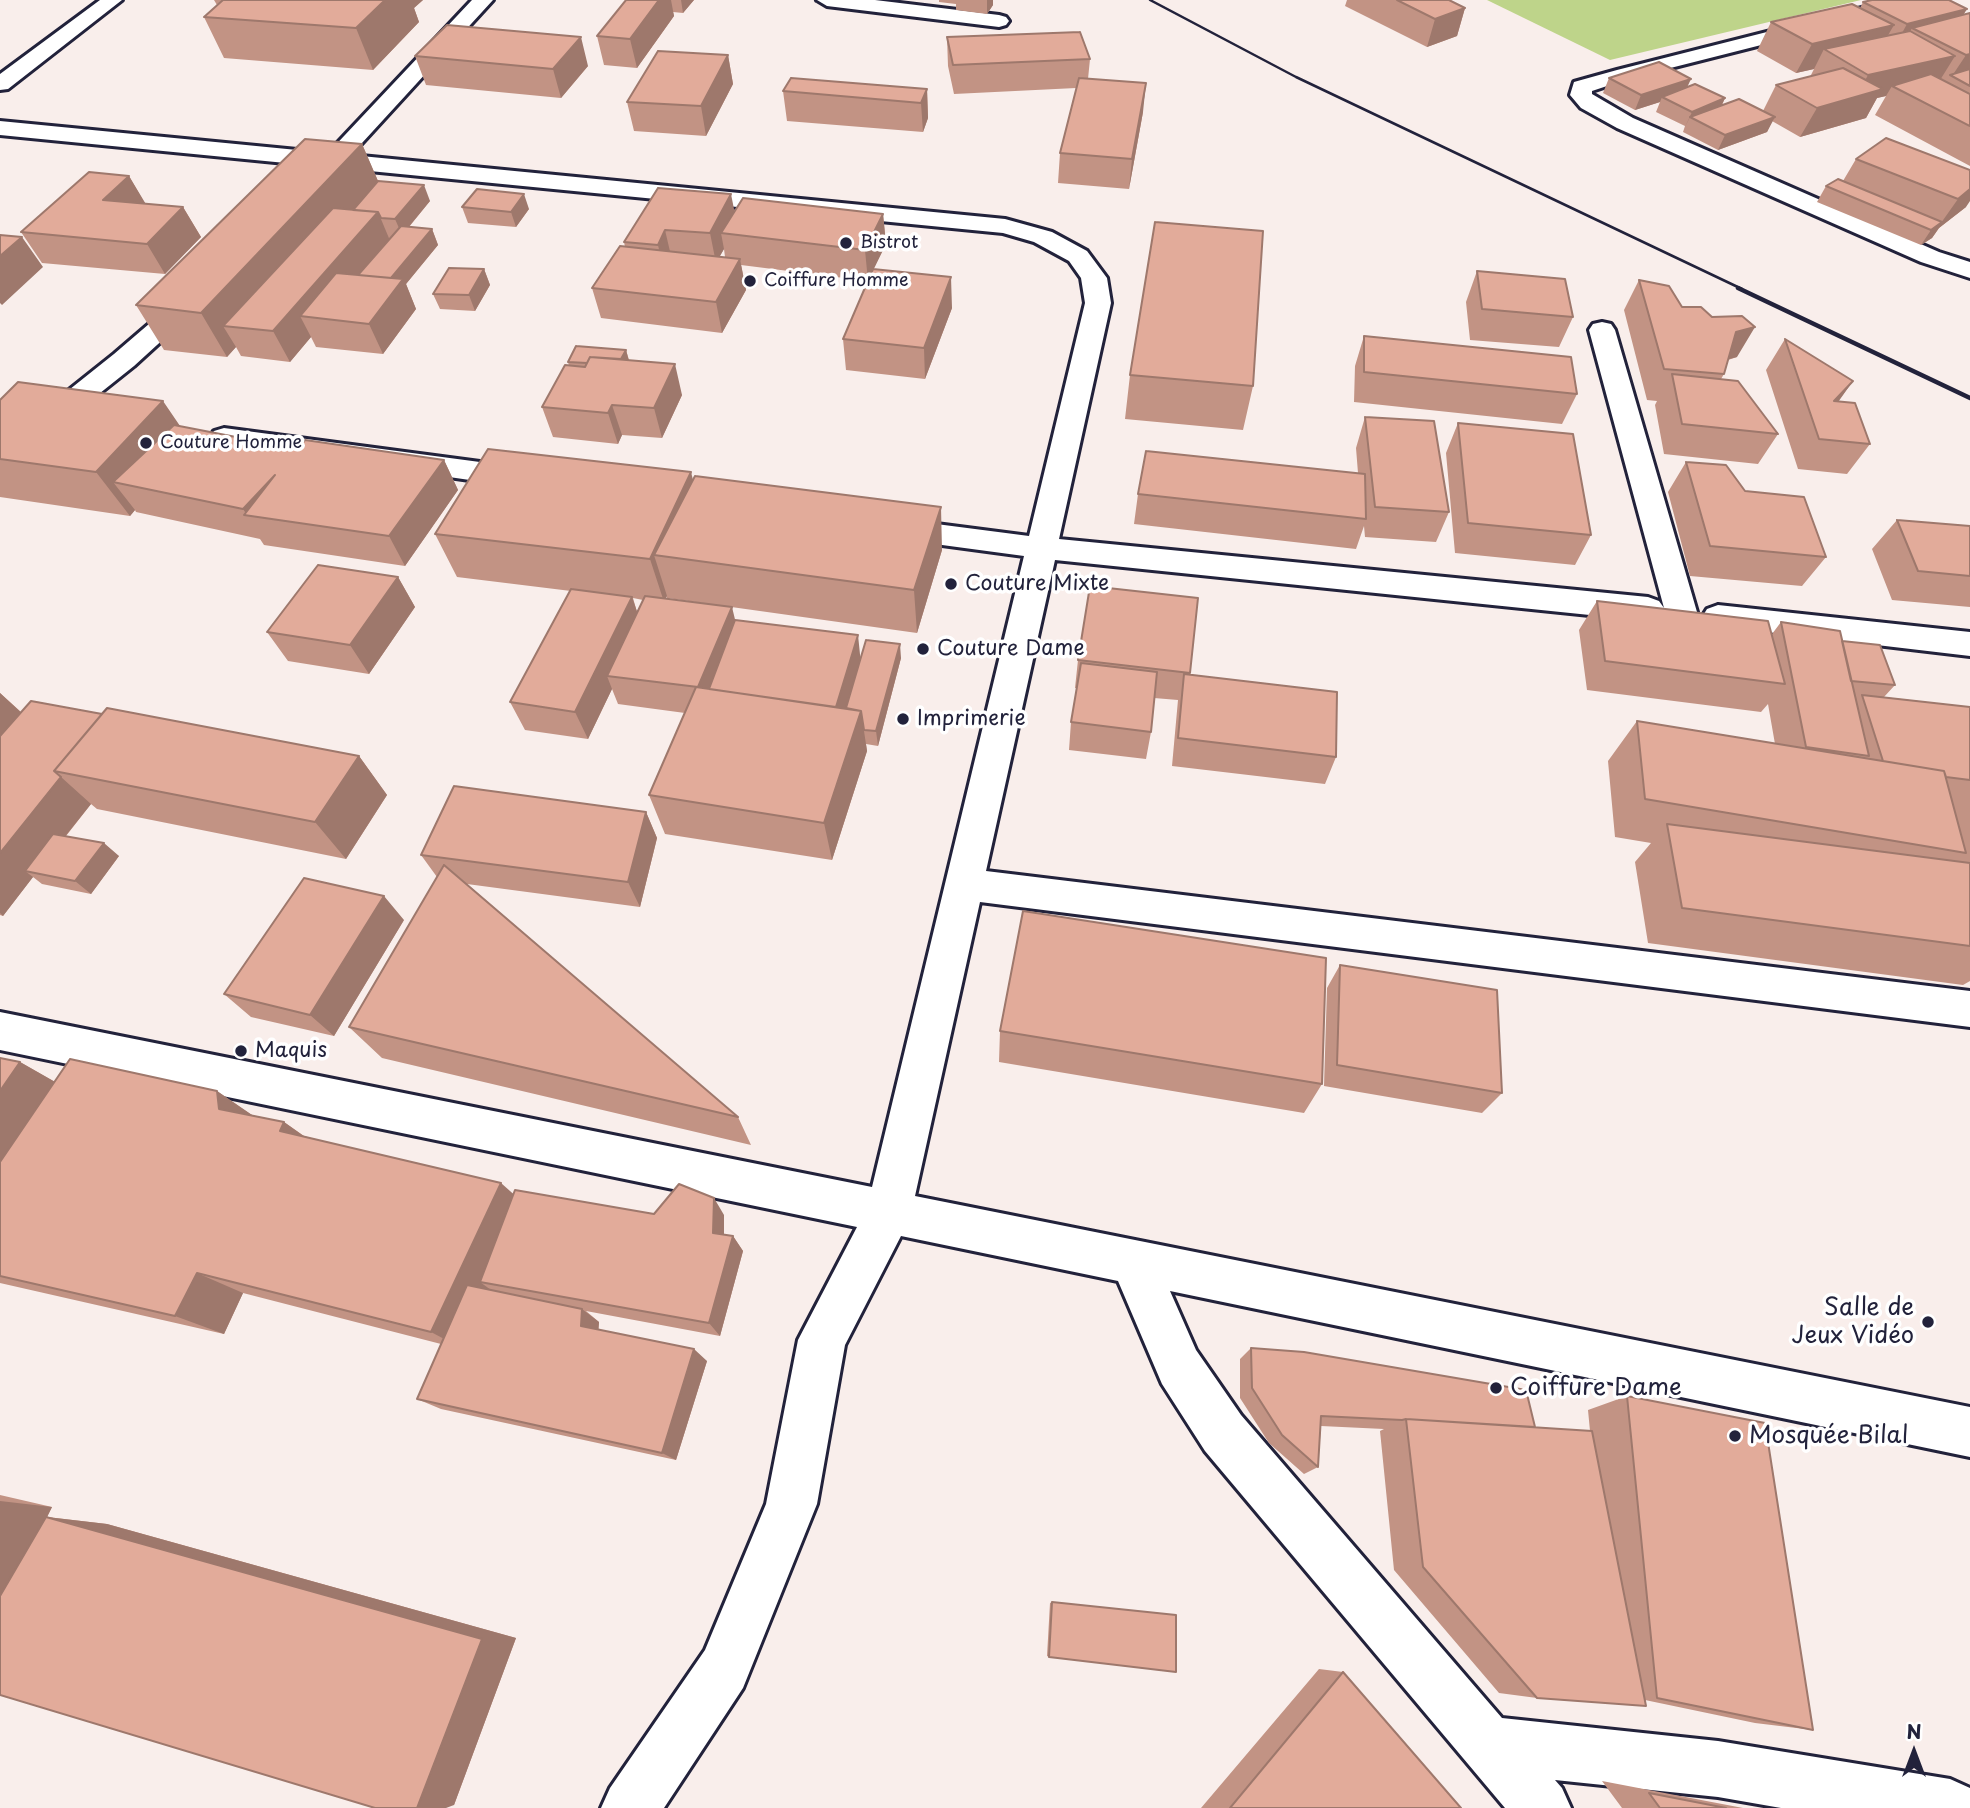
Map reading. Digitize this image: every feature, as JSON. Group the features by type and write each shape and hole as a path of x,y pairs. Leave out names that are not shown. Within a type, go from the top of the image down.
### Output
{"street":[{"path":"0,84 112,0"},
{"path":"305,190 483,0"},
{"path":"827,0 999,21"},
{"path":"1916,0 1624,74 1582,87 1581,94 1589,103 1625,123 1930,257 1970,270"},
{"path":"0,128 1005,226 1043,237 1078,256 1094,278 1098,303 889,1212 822,1340 791,1504 724,1669 630,1808"},
{"path":"0,467 55,415 124,360 209,283"},
{"path":"1602,330 1681,612"},
{"path":"14,409 97,420"},
{"path":"192,433 548,481"},
{"path":"863,524 1041,548 1681,612 1970,644"},
{"path":"965,884 1970,1009"},
{"path":"0,1031 1970,1432"},
{"path":"1133,1262 1179,1367 1223,1433 1542,1808"},
{"path":"1487,1744 1718,1769 1950,1808"}],"green space":[{"path":"1487,0 1861,0 1610,60"}],"building":[{"path":"223,0 385,0 356,28 204,17"},
{"path":"626,0 659,0 630,39 597,36"},
{"path":"1397,0 1449,0 1465,8 1435,19"},
{"path":"1949,0 1967,9 1907,24 1863,2"},
{"path":"1852,4 1894,25 1812,44 1771,22"},
{"path":"1970,13 1970,54 1966,55 1912,28"},
{"path":"447,25 581,37 553,69 415,56"},
{"path":"1910,31 1955,56 1868,75 1824,49"},
{"path":"1080,32 1090,59 953,65 947,37"},
{"path":"658,51 728,55 701,106 627,102"},
{"path":"1659,62 1691,79 1641,95 1609,78"},
{"path":"1843,68 1883,89 1817,108 1776,85"},
{"path":"1970,69 1970,86 1950,75"},
{"path":"1931,74 1970,94 1970,126 1892,86"},
{"path":"791,78 927,89 921,103 783,91"},
{"path":"1079,78 1146,83 1132,159 1060,153"},
{"path":"1695,84 1725,98 1692,112 1662,97"},
{"path":"1739,99 1775,117 1725,135 1690,117"},
{"path":"1886,138 1970,170 1970,189 1958,199 1856,159"},
{"path":"305,139 362,144 201,313 136,305"},
{"path":"89,172 129,176 103,200 183,207 147,244 21,232"},
{"path":"1838,179 1942,222 1931,230 1826,186"},
{"path":"378,181 424,185 395,219 381,218 378,212 353,210"},
{"path":"658,188 731,194 710,233 665,230 658,245 624,242"},
{"path":"477,189 524,194 511,212 462,207"},
{"path":"743,198 883,214 865,250 721,233"},
{"path":"333,208 378,212 273,331 223,326"},
{"path":"1155,222 1263,231 1253,386 1130,375"},
{"path":"401,226 432,229 391,278 358,275"},
{"path":"0,235 22,237 0,256"},
{"path":"620,246 740,259 716,302 592,288"},
{"path":"449,268 484,269 469,295 433,294"},
{"path":"873,269 951,277 924,348 843,339"},
{"path":"1477,271 1565,279 1573,317 1482,309"},
{"path":"336,273 403,279 369,324 300,316"},
{"path":"1639,280 1669,286 1682,307 1701,307 1712,317 1742,316 1755,327 1736,332 1724,374 1664,369"},
{"path":"1364,336 1571,357 1577,394 1364,372"},
{"path":"1785,339 1853,381 1834,401 1855,403 1870,444 1819,439"},
{"path":"576,346 626,350 621,359 590,357 587,363 568,362"},
{"path":"590,357 675,364 654,408 612,405 608,413 542,407 565,365 585,367"},
{"path":"1672,374 1738,381 1778,434 1682,424"},
{"path":"18,382 163,401 96,472 0,459 0,400"},
{"path":"1365,417 1434,421 1449,512 1375,507"},
{"path":"1458,423 1573,434 1591,535 1468,523"},
{"path":"174,425 298,449 305,440 444,460 389,536 244,515 275,475 243,509 113,482"},
{"path":"488,449 691,472 650,559 435,534"},
{"path":"1146,451 1365,474 1366,519 1138,494"},
{"path":"1686,462 1726,465 1745,491 1804,497 1826,557 1710,546"},
{"path":"695,476 941,507 914,590 654,555"},
{"path":"1897,520 1970,526 1970,576 1918,571"},
{"path":"318,565 398,577 350,645 267,632"},
{"path":"1090,586 1198,598 1190,673 1078,660"},
{"path":"571,589 632,597 575,712 510,702"},
{"path":"645,596 732,607 698,687 607,676"},
{"path":"1597,601 1768,621 1785,684 1605,661"},
{"path":"735,620 858,635 836,707 709,689"},
{"path":"1781,622 1840,631 1869,756 1806,747"},
{"path":"866,640 900,644 876,731 864,730 861,711 846,708"},
{"path":"1842,641 1880,645 1895,685 1851,681"},
{"path":"1081,663 1157,672 1151,732 1071,722"},
{"path":"1184,674 1337,692 1336,757 1178,738"},
{"path":"696,687 861,711 824,823 649,795"},
{"path":"1862,695 1970,707 1970,780 1946,777 1944,771 1883,761"},
{"path":"31,701 102,714 54,771 61,777 0,853 0,736"},
{"path":"107,708 359,756 315,822 54,771"},
{"path":"1637,721 1944,771 1966,853 1645,799"},
{"path":"454,786 646,812 628,882 421,855"},
{"path":"1667,824 1970,863 1970,946 1682,908"},
{"path":"53,834 104,843 75,881 25,871"},
{"path":"444,865 738,1117 349,1027"},
{"path":"304,878 384,896 310,1015 224,994"},
{"path":"1023,911 1326,958 1322,1084 1000,1031"},
{"path":"1340,965 1497,990 1502,1093 1337,1065"},
{"path":"0,1058 20,1062 0,1091"},
{"path":"70,1059 217,1091 219,1109 284,1122 280,1131 501,1183 431,1332 197,1273 175,1316 0,1276 0,1162"},
{"path":"679,1184 714,1198 713,1233 733,1236 709,1323 480,1282 515,1190 654,1214"},
{"path":"467,1285 582,1309 581,1326 694,1349 662,1453 417,1399"},
{"path":"1251,1348 1304,1352 1526,1390 1535,1427 1321,1416 1318,1467 1282,1435 1252,1388"},
{"path":"1627,1396 1765,1423 1813,1730 1657,1698"},
{"path":"1406,1419 1592,1431 1646,1706 1537,1698 1423,1567"},
{"path":"46,1517 482,1639 417,1808 375,1808 0,1695 0,1596"},
{"path":"1052,1602 1176,1615 1176,1672 1049,1657"},
{"path":"1343,1672 1461,1808 1230,1808"},
{"path":"1649,1793 1726,1808 1660,1808"}],"railway":[{"path":"1150,0 1296,77 1742,289"},
{"path":"1738,288 1970,398"}],"place":[{"name":"Bistrot","path":"846,243"},
{"name":"Coiffure Homme","path":"750,281"},
{"name":"Couture Homme","path":"146,443"},
{"name":"Couture Mixte","path":"951,584"},
{"name":"Couture Dame","path":"923,649"},
{"name":"Imprimerie","path":"903,719"},
{"name":"Maquis","path":"241,1051"},
{"name":"Salle de Jeux Vidéo","path":"1928,1322"},
{"name":"Coiffure Dame","path":"1496,1388"},
{"name":"Mosquée Bilal","path":"1735,1436"}]}
